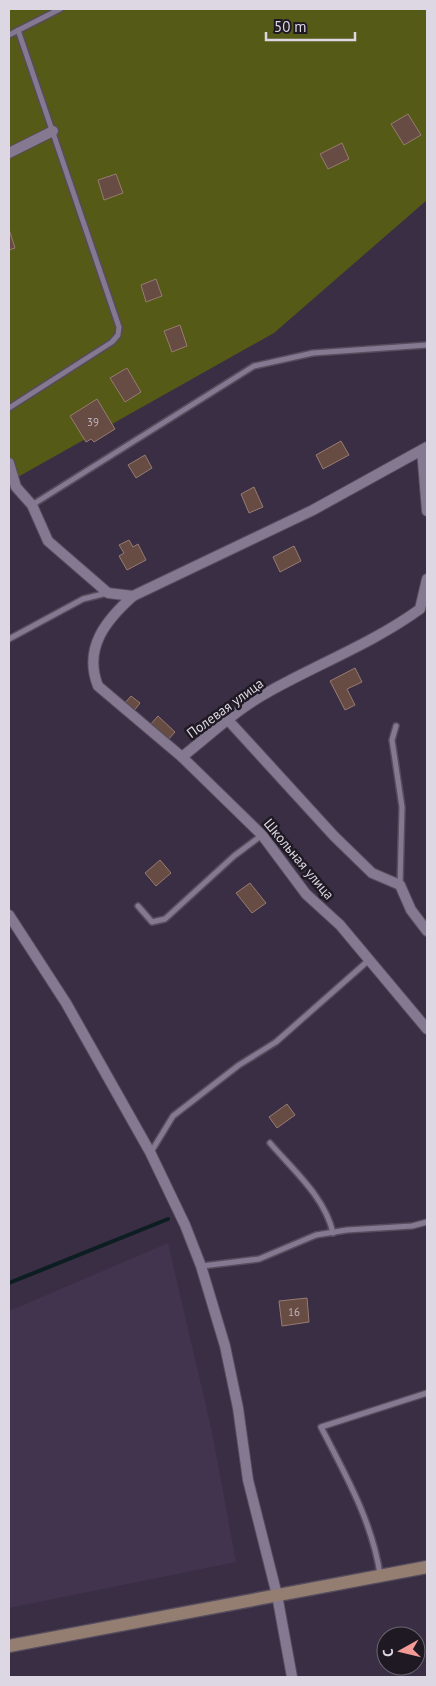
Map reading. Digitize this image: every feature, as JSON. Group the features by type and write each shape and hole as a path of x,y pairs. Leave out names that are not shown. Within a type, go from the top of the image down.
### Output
{"main road":[{"path":"9,1646 427,1568"}],"street":[{"path":"9,153 53,131"},
{"name":"Полевая улица","path":"427,511 425,449 314,510 134,596 118,608 101,631 94,653 93,672 98,686 182,757 268,691 352,651 397,626 420,609 427,579"},
{"path":"9,463 16,487 32,506 48,541 108,593 134,596"},
{"path":"228,720 334,836 359,860 372,872 400,885 411,910 427,931"},
{"name":"Школьная улица","path":"182,757 262,835 306,894 340,925 427,1029"},
{"path":"9,916 66,1003 150,1152 185,1225 201,1266 225,1346 238,1408 248,1480 277,1595 292,1677"}],"lane":[{"path":"9,35 60,9"},
{"path":"9,408 112,342 118,335 119,327 18,30"},
{"path":"32,506 254,366 313,353 427,345"},
{"path":"9,639 83,599 108,593"},
{"path":"396,726 392,740 402,807 400,885"},
{"path":"138,906 152,922 165,919 234,856 262,835"},
{"path":"150,1152 173,1116 239,1065 276,1042 369,960"},
{"path":"270,1143 313,1192 329,1216 333,1233"},
{"path":"201,1266 260,1259 316,1235 412,1226 427,1222"},
{"path":"380,1577 376,1550 363,1512 321,1427 427,1393"}],"shaded area":[{"path":"168,1243 212,1432 236,1562 9,1608 9,1311"}],"green space":[{"path":"9,9 427,9 427,200 274,333 9,482"}],"building":[{"path":"408,114 421,135 404,145 391,124"},
{"path":"342,143 349,159 328,169 320,154"},
{"path":"116,174 123,193 104,200 98,180"},
{"path":"9,229 15,248 9,250"},
{"path":"156,279 162,296 146,302 141,285"},
{"path":"180,325 187,346 172,352 164,331"},
{"path":"127,368 141,392 125,402 110,378"},
{"path":"97,399 115,429 94,442 91,439 86,442 70,416"},
{"path":"341,441 349,455 323,469 316,455"},
{"path":"145,455 152,468 136,478 128,465"},
{"path":"254,487 263,507 249,513 241,494"},
{"path":"129,540 133,547 138,544 146,560 127,570 119,556 124,553 119,545"},
{"path":"294,546 301,561 280,572 273,557"},
{"path":"355,668 362,682 347,689 355,705 345,710 330,681"},
{"path":"131,696 140,703 133,712 124,704"},
{"path":"158,716 175,732 167,741 150,725"},
{"path":"160,860 171,873 156,886 145,873"},
{"path":"250,883 266,903 252,913 236,893"},
{"path":"287,1104 295,1115 277,1128 269,1117"},
{"path":"307,1298 309,1322 282,1326 279,1301"}],"waterway":[{"path":"9,1283 168,1219"}]}
